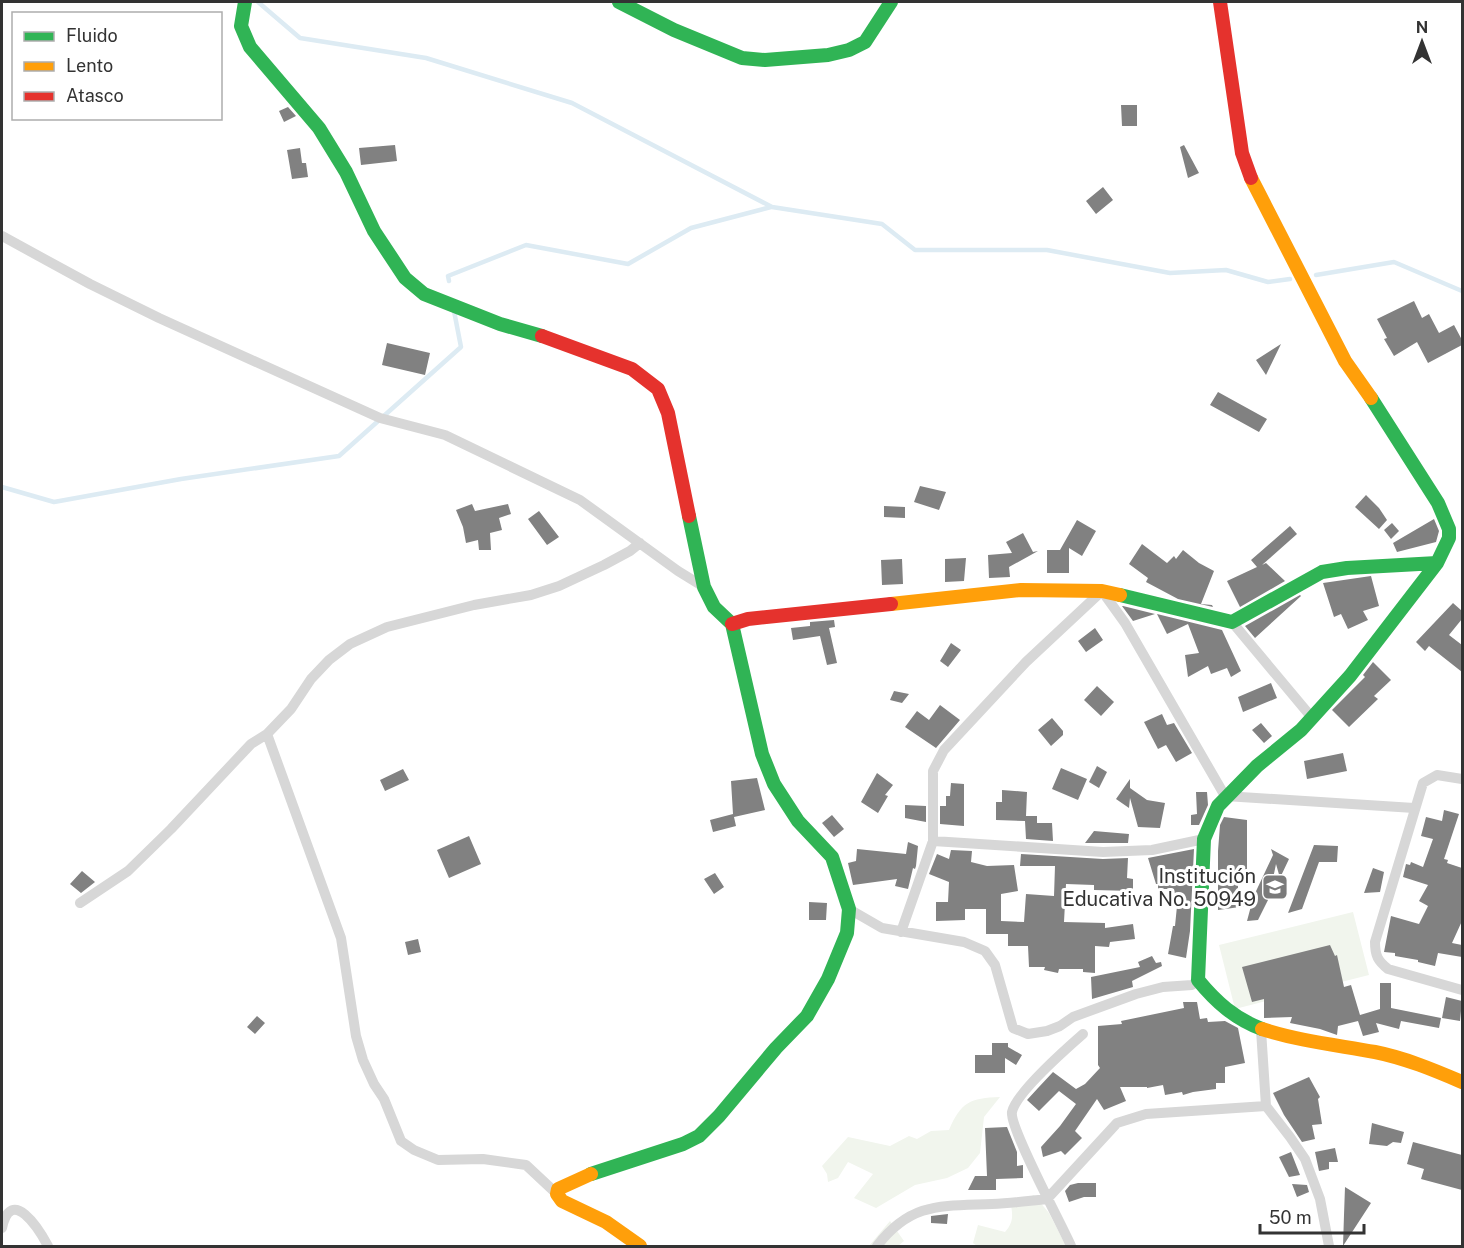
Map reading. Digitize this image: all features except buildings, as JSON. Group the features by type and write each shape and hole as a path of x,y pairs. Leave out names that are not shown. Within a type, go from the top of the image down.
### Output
{"street":[{"path":"245,2 241,26 250,47 319,128 346,172 374,231 405,278 424,294 453,306 500,324 612,359 646,378 657,389 668,413 704,587 714,607 732,624 762,754 774,784 798,822 832,857 849,909 847,933 828,979 807,1016 699,1136 683,1144 563,1185 558,1189 557,1194"},
{"path":"619,2 674,30 742,58 765,60 828,56 849,50 865,42 891,2"},
{"path":"1220,2 1242,153 1248,172 1344,361 1384,417 1443,513 1449,529 1449,538 1437,563 1350,676 1313,718 1257,766 1225,796 1218,806 1204,839 1198,980 1215,1001 1261,1030 1306,1041 1378,1053 1443,1073 1462,1082"},
{"path":"2,236 90,284 180,327 380,418 445,435 580,500 704,587"},
{"path":"80,903 128,871 251,744 267,734 291,709 311,679 329,660 350,644 387,627 474,605 531,595 559,586 613,561 640,543"},
{"path":"1232,622 1322,572 1347,568 1437,563"},
{"path":"732,624 748,620 1021,590 1102,591 1232,622 1313,718"},
{"path":"1102,591 1125,623 1225,796"},
{"path":"901,932 933,841 933,771 944,750 1026,662 1102,591"},
{"path":"267,734 341,938 356,1036 363,1060 384,1099 401,1141 414,1150 438,1160 483,1159 526,1165 562,1201 606,1222 640,1246"},
{"path":"1462,778 1437,775 1423,783 1375,942 1378,961 1388,969 1462,990"},
{"path":"1225,796 1414,808"},
{"path":"933,841 1103,852 1152,850 1204,839"},
{"path":"849,909 882,928 964,942 985,951 994,964 1013,1028 1028,1034 1060,1026 1073,1017 1136,994 1162,987 1189,986 1198,980"},
{"path":"1261,1030 1266,1106 1305,1159 1320,1199 1329,1246"},
{"path":"1071,1246 1047,1199 1013,1122 1012,1113 1015,1104 1039,1075 1083,1034"},
{"path":"877,1246 902,1221 924,1209 1047,1199 1117,1123 1126,1119 1146,1114 1266,1106"},
{"path":"2,1228 4,1215 12,1209 18,1210 42,1235 48,1246"}],"shaded area":[{"path":"1353,912 1369,975 1235,1009 1219,945"},
{"path":"1000,1097 984,1117 980,1153 968,1168 947,1178 915,1185 876,1208 854,1198 873,1174 848,1162 838,1178 828,1182 827,1174 822,1166 848,1137 890,1146 909,1136 917,1139 931,1131 949,1130 958,1113 968,1103 974,1100"},
{"path":"1034,1195 1049,1213 1066,1246 977,1246 973,1243 978,1225 1005,1232 1012,1220 1011,1205"},
{"path":"890,1221 904,1241 898,1246 869,1246"}],"waterway":[{"path":"258,2 300,38 426,58 572,103 772,207 882,224 915,250 1047,250 1170,273 1226,270 1268,282 1290,279"},
{"path":"449,281 448,276 526,245 628,264 691,228 771,207"},
{"path":"1316,275 1394,262 1462,291"},
{"path":"2,487 54,502 181,479 339,456 461,347 454,311"}],"traffic: fast":[{"path":"245,2 241,26 250,47 319,128 346,172 374,231 405,278 424,294 500,324 542,336"},
{"path":"619,2 674,30 742,58 765,60 828,55 849,50 865,42 891,2"},
{"path":"1262,1029 1227,1009 1198,980 1204,839 1218,806 1257,766 1301,730 1350,676 1437,563 1449,538 1449,529 1438,503 1371,398"},
{"path":"591,1174 683,1144 699,1136 807,1016 828,979 847,933 849,909 832,857 798,821 774,784 762,754 732,624 714,607 704,587 689,516"},
{"path":"1120,595 1232,622 1322,572 1347,568 1437,563"}],"traffic: slow":[{"path":"1251,178 1345,361 1371,398"},
{"path":"891,604 1021,590 1102,591 1120,595"},
{"path":"1262,1029 1304,1040 1375,1052 1419,1065 1462,1082"},
{"path":"591,1174 558,1189 557,1194 562,1201 606,1222 640,1246"}],"traffic: jam":[{"path":"1220,2 1242,153 1251,178"},
{"path":"542,336 632,369 658,389 668,413 689,516"},
{"path":"732,624 748,619 891,604"}],"place":[{"name":"Institución Educativa No. 50949","path":"1275,887"}]}
